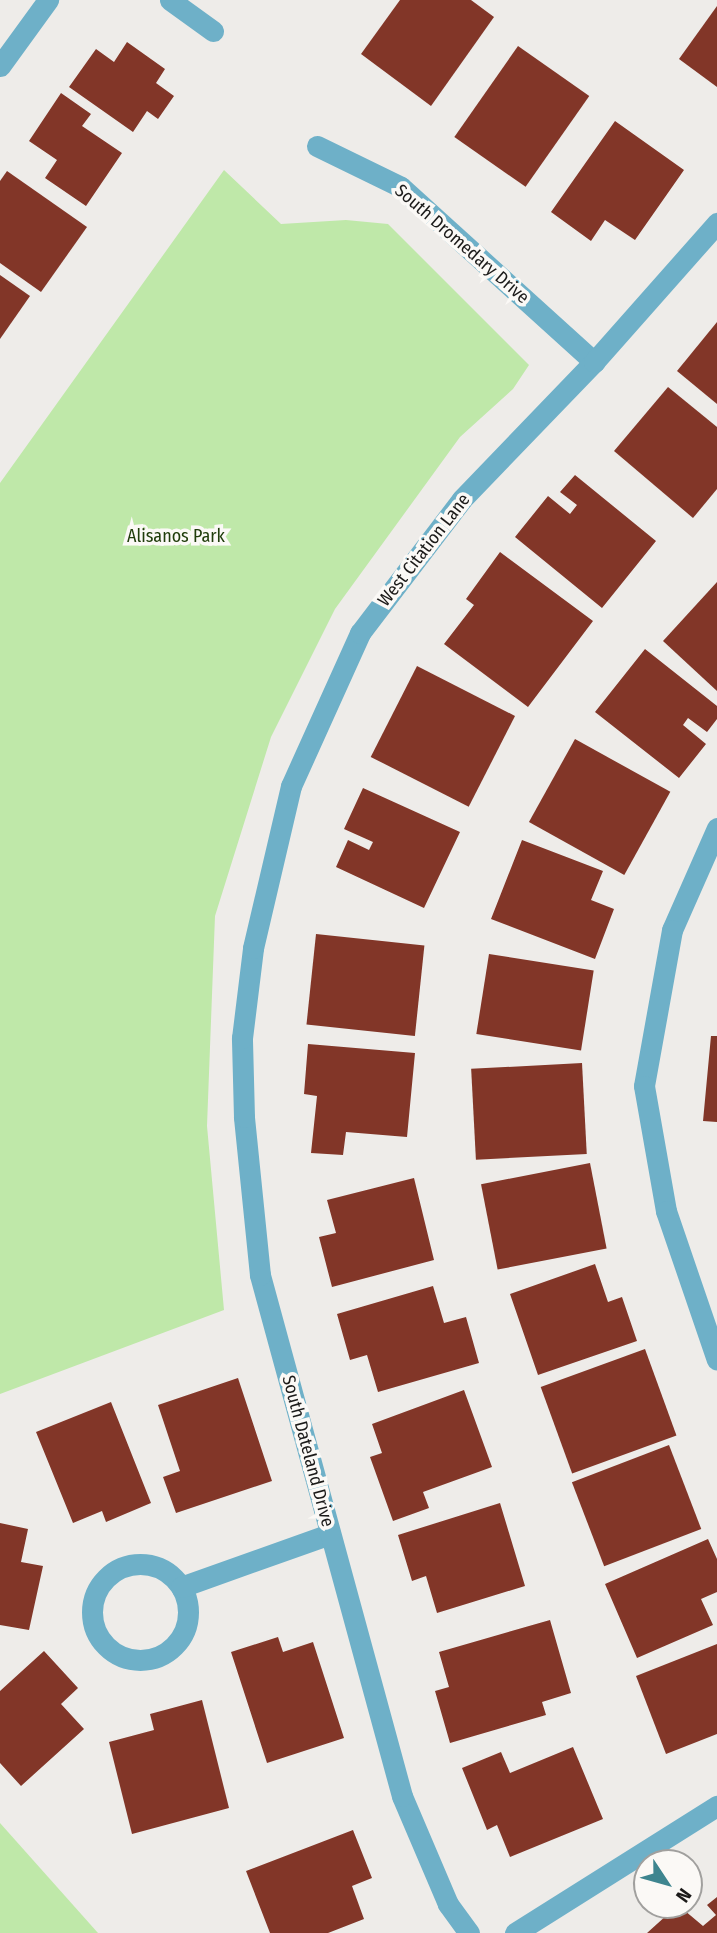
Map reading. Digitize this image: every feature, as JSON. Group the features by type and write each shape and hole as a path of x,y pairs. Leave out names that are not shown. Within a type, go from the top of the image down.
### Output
{"street":[{"path":"0,66 48,0"},
{"path":"170,0 213,31"},
{"name":"South Dromedary Drive","path":"317,146 401,187 594,362"},
{"name":"West Citation Lane","path":"253,948 291,786 360,633 462,499 594,362 717,223"},
{"path":"717,828 672,930 644,1086 666,1211 717,1360"},
{"name":"South Dateland Drive","path":"253,948 242,1038 253,1220 260,1275 402,1796 448,1904 469,1933"},
{"path":"181,1587 330,1535"},
{"path":"136,1564 149,1565 173,1577 181,1587 188,1617 180,1638 165,1654 150,1660 127,1659 108,1648 98,1636 92,1609 102,1583 111,1574 136,1564"},
{"path":"515,1933 717,1805"}],"green space":[{"name":"Alisanos Park","path":"224,170 281,224 346,220 388,224 529,365 513,389 460,437 335,609 271,737 215,916 207,1126 224,1310 0,1394 0,483"},
{"path":"0,1823 98,1933 0,1933"}],"building":[{"path":"400,0 471,0 494,17 431,106 361,54"},
{"path":"717,6 717,87 679,59"},
{"path":"127,42 165,69 156,83 174,96 158,119 147,111 133,132 69,87 96,49 114,62"},
{"path":"518,46 589,96 526,187 454,137"},
{"path":"61,93 91,114 82,126 122,153 86,206 45,178 57,160 29,141"},
{"path":"615,121 684,170 635,240 605,220 591,241 551,212"},
{"path":"7,171 87,227 41,292 0,263 0,181"},
{"path":"0,275 30,296 0,339"},
{"path":"717,322 717,404 677,371"},
{"path":"668,387 717,427 717,489 693,518 614,451"},
{"path":"575,475 656,541 602,608 515,537 548,496 570,514 577,505 560,492"},
{"path":"500,552 593,621 528,707 444,644 474,605 466,599"},
{"path":"717,582 717,691 663,641"},
{"path":"645,649 717,706 717,719 707,732 688,718 683,725 706,744 679,778 595,712"},
{"path":"417,666 515,716 469,807 371,757"},
{"path":"575,739 670,792 624,875 529,822"},
{"path":"363,788 460,832 424,908 336,867 348,840 369,850 373,842 344,829"},
{"path":"522,840 603,871 591,900 614,909 595,959 491,919"},
{"path":"316,934 424,945 415,1036 306,1025"},
{"path":"489,954 594,971 581,1051 476,1034"},
{"path":"711,1036 717,1036 717,1122 703,1121"},
{"path":"308,1044 415,1053 407,1137 346,1132 343,1155 311,1153 317,1096 304,1094"},
{"path":"582,1063 587,1154 476,1160 471,1069"},
{"path":"590,1163 607,1248 498,1270 481,1184"},
{"path":"414,1178 434,1260 332,1287 319,1237 336,1233 327,1200"},
{"path":"595,1264 608,1302 622,1297 637,1341 538,1375 510,1294"},
{"path":"433,1286 444,1323 466,1317 479,1363 378,1392 367,1355 350,1360 337,1314"},
{"path":"645,1349 676,1435 572,1473 541,1387"},
{"path":"238,1378 272,1481 176,1513 163,1477 180,1471 158,1405"},
{"path":"464,1390 492,1467 423,1492 429,1508 393,1521 370,1457 382,1453 372,1424"},
{"path":"111,1402 151,1503 106,1522 102,1511 73,1523 36,1432"},
{"path":"669,1445 701,1529 604,1566 572,1482"},
{"path":"500,1503 525,1586 437,1613 426,1576 412,1581 398,1535"},
{"path":"0,1523 28,1529 21,1562 43,1566 29,1630 0,1625"},
{"path":"708,1539 717,1559 717,1592 701,1599 713,1625 637,1658 605,1584"},
{"path":"550,1620 571,1693 542,1702 546,1715 450,1743 435,1691 449,1687 439,1652"},
{"path":"278,1637 283,1652 313,1642 344,1738 267,1763 231,1652"},
{"path":"717,1644 717,1734 666,1754 636,1676"},
{"path":"44,1651 78,1688 61,1704 84,1729 21,1786 0,1763 0,1691"},
{"path":"202,1700 229,1808 132,1834 109,1742 154,1730 150,1714"},
{"path":"573,1747 603,1819 510,1857 497,1825 487,1830 462,1768 501,1752 510,1773"},
{"path":"353,1830 372,1878 352,1886 364,1919 328,1933 270,1933 246,1871"},
{"path":"717,1897 717,1933 647,1933 662,1919 695,1919 703,1926 716,1915 707,1905"}]}
